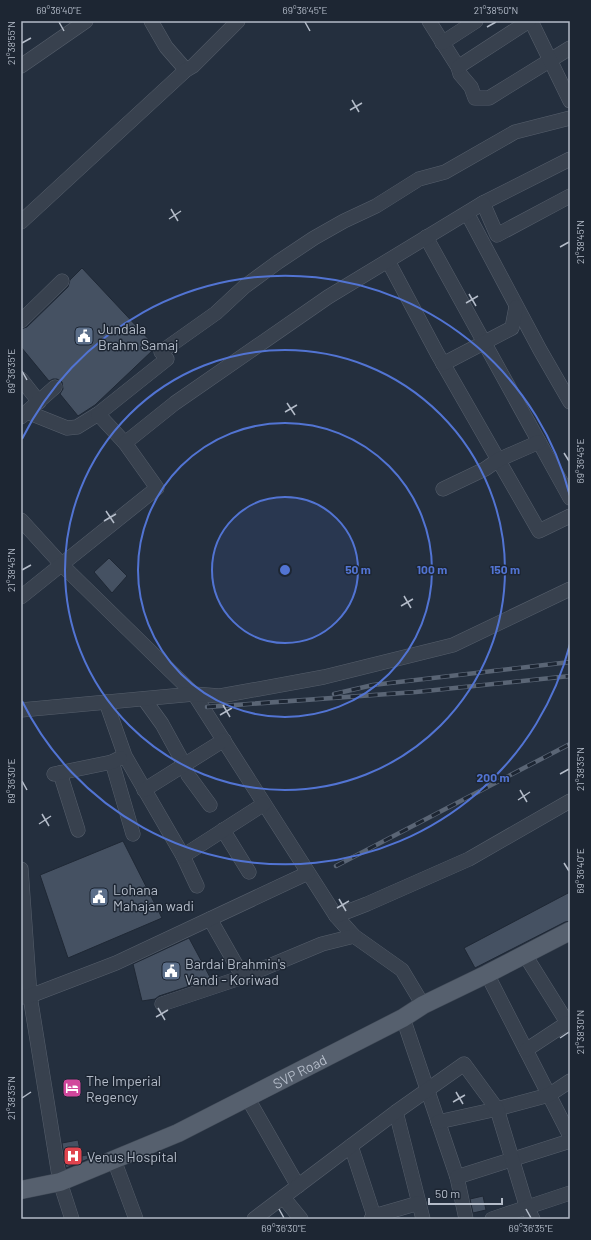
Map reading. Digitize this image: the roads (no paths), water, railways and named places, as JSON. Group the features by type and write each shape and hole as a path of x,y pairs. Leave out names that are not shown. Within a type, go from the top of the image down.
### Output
{"main road":[{"name":"SVP Road","path":"21,1190 60,1182 178,1133 403,1018 423,1005 525,955 570,931"}],"street":[{"path":"21,66 86,21"},
{"path":"151,21 166,47 186,70"},
{"path":"21,222 186,70 193,66 238,21"},
{"path":"429,21 458,67 460,74 471,88 475,98 489,98 570,48"},
{"path":"442,43 476,21"},
{"path":"458,67 530,21 570,101"},
{"path":"24,415 67,428 77,427 98,414 216,313 244,286 290,254 338,224 376,206 419,179 445,172 515,132 570,118"},
{"path":"125,443 175,403 322,301 483,203 570,159"},
{"path":"483,203 497,236 570,196"},
{"path":"467,213 516,307 570,402"},
{"path":"426,237 570,498"},
{"path":"388,261 443,364 540,531 570,516"},
{"path":"23,313 62,281"},
{"path":"443,364 512,328 516,307"},
{"path":"21,379 39,402"},
{"path":"24,415 54,387"},
{"path":"21,597 157,488 125,443 98,414"},
{"path":"443,489 485,469 498,460 539,442"},
{"path":"21,520 62,565 194,694 336,916 354,936 402,970 423,1005"},
{"path":"21,710 194,694 220,696 324,677 453,645 570,589"},
{"path":"144,699 162,724 184,764 188,775 210,805"},
{"path":"106,702 125,756 183,856 197,886"},
{"path":"144,790 224,740"},
{"path":"78,830 57,773 112,762 125,756"},
{"path":"112,762 133,834"},
{"path":"336,916 469,859 570,801"},
{"path":"183,856 264,804"},
{"path":"223,830 249,872"},
{"path":"21,870 26,996 60,1182 72,1219"},
{"path":"26,996 116,963 308,873"},
{"path":"210,919 243,977"},
{"path":"162,1004 243,977 322,944 354,936"},
{"path":"525,955 569,1025 526,1050"},
{"path":"487,974 570,1136"},
{"path":"403,1018 457,1177 466,1219"},
{"path":"254,1219 396,1112 464,1064 497,1109 530,1213"},
{"path":"438,1122 497,1109 549,1095 570,1081"},
{"path":"248,1098 298,1186"},
{"path":"396,1112 423,1219"},
{"path":"457,1177 570,1141"},
{"path":"351,1146 372,1218 419,1203"},
{"path":"114,1160 136,1219"},
{"path":"492,1219 530,1213 570,1194"},
{"path":"283,1197 301,1219"}],"railway":[{"path":"334,694 373,685 570,662"},
{"path":"207,707 416,692 570,676"},
{"path":"336,866 570,744"}],"place":[{"name":"Jundala Brahm Samaj","path":"84,336"},
{"name":"Lohana Mahajan wadi","path":"99,897"},
{"name":"Bardai Brahmin's Vandi - Koriwad","path":"171,971"},
{"name":"The Imperial Regency","path":"72,1088"},
{"name":"Venus Hospital","path":"73,1156"}]}
